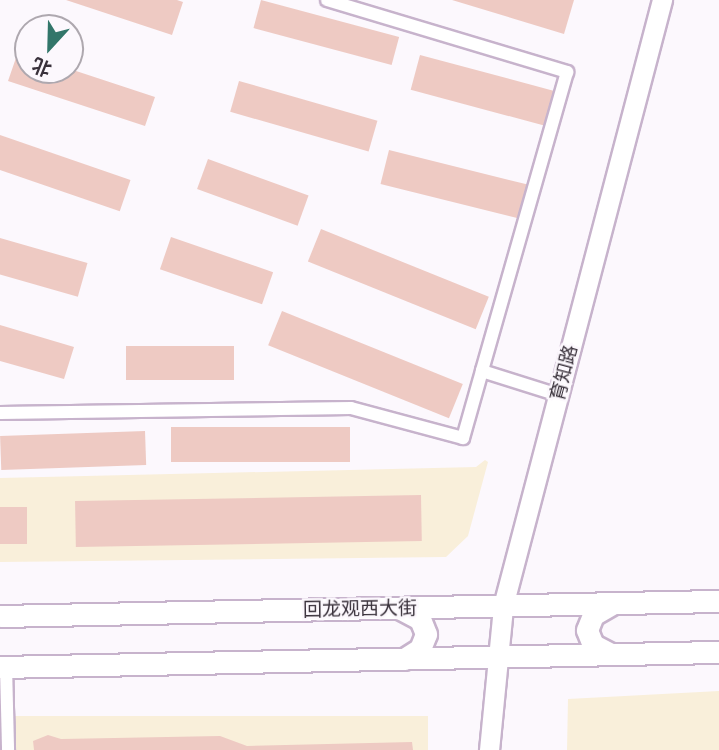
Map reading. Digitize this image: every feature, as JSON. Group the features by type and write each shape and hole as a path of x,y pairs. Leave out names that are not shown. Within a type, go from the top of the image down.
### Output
{"main road":[{"name":"回龙观西大街","path":"0,616 719,601"},
{"path":"614,603 598,611 587,630 597,648 614,654"},
{"path":"397,608 415,615 425,629 420,649 404,659"},
{"path":"3,666 719,652"}],"street":[{"path":"0,413 351,408 463,438 568,72 327,0"},
{"name":"育知路","path":"489,750 495,657 503,606 662,0"},
{"path":"482,371 558,395"},
{"path":"3,666 8,750"}],"shaded area":[{"path":"485,460 488,462 468,536 446,557 0,562 0,478 476,467"},
{"path":"719,691 719,750 567,750 568,699"},
{"path":"0,716 428,716 428,750 0,750"}],"building":[{"path":"66,0 177,0 183,2 172,35"},
{"path":"261,0 399,37 392,65 253,28"},
{"path":"452,0 574,0 564,34"},
{"path":"420,55 554,91 545,126 411,90"},
{"path":"14,64 14,83 8,81"},
{"path":"84,74 155,97 145,126 17,84 84,84"},
{"path":"239,81 377,121 369,151 230,112"},
{"path":"0,135 130,180 120,211 0,170"},
{"path":"389,150 530,185 521,219 381,184"},
{"path":"208,159 309,196 298,226 197,189"},
{"path":"321,229 489,297 476,329 308,261"},
{"path":"171,237 273,272 262,304 160,269"},
{"path":"0,238 87,263 78,297 0,274"},
{"path":"282,311 463,384 449,418 268,345"},
{"path":"0,325 74,347 64,379 0,361"},
{"path":"126,346 234,346 234,380 126,380"},
{"path":"171,427 350,427 350,462 171,462"},
{"path":"145,431 146,465 1,470 0,436"},
{"path":"421,495 422,541 76,547 75,501"},
{"path":"0,507 27,507 27,544 0,544"},
{"path":"48,735 61,739 220,736 247,746 412,742 413,750 34,750 33,741"}]}
